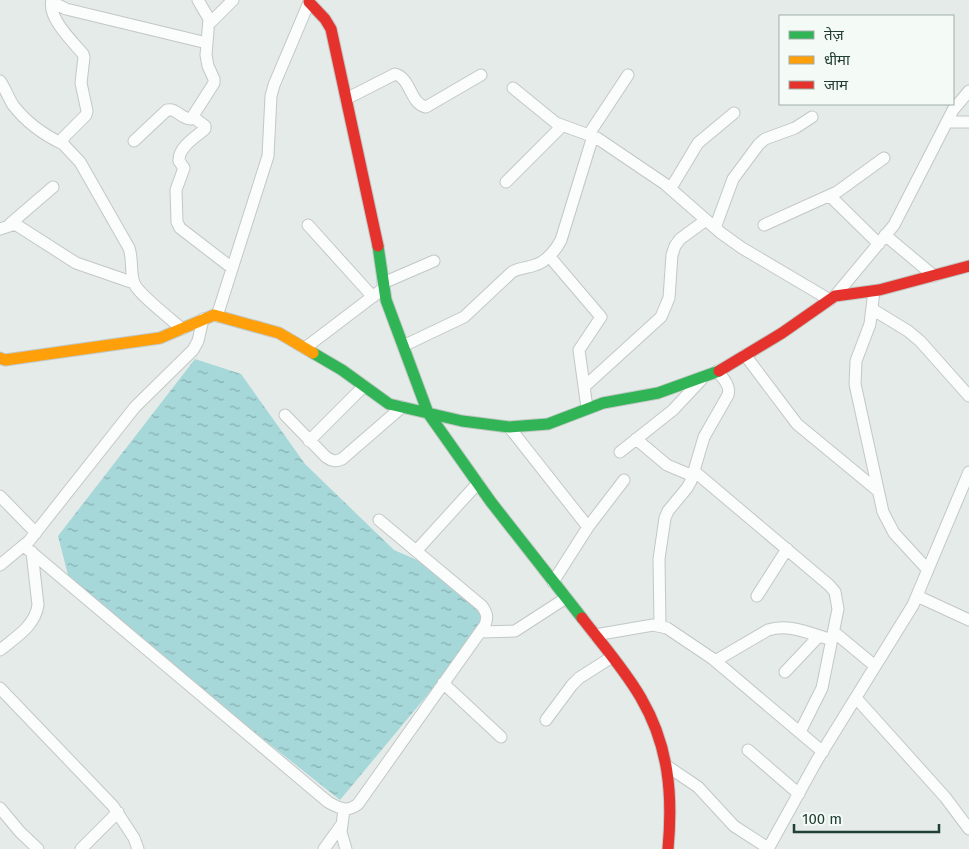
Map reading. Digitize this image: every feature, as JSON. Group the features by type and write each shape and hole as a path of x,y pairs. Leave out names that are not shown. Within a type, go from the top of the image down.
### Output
{"main road":[{"path":"310,1 325,19 330,29 382,267 386,300 428,413 478,483 612,657 640,698 659,738 667,766 671,816 668,849"},
{"path":"0,358 5,360 76,348 160,338 214,315 279,333 342,370 389,404 462,421 509,427 548,424 603,403 658,393 718,371 782,333 832,298 874,291 969,266"}],"street":[{"path":"53,0 56,4 66,9 207,43"},
{"path":"53,0 51,12 84,57 81,83 87,111 86,115 63,138 63,144"},
{"path":"134,141 166,110 174,109 189,119 193,117 214,83 207,61 209,24 206,13 198,0"},
{"path":"209,24 233,0"},
{"path":"217,316 268,156 271,96 274,85 310,1"},
{"path":"346,99 398,74 403,78 419,105 426,107 481,75"},
{"path":"403,346 457,321 512,272 538,264 556,250 561,240 591,135 628,75"},
{"path":"0,80 10,99 23,116 49,137 63,144 80,162 129,248 132,257 134,283 140,291 182,329"},
{"path":"513,88 556,123 591,135 671,188 710,224 742,248 832,298 882,240 899,217 953,110 969,91"},
{"path":"671,188 698,143 734,113"},
{"path":"193,117 205,126 205,129 190,141 179,155 179,161 184,168 176,186 177,222 180,228 232,268"},
{"path":"584,387 661,317 669,298 672,254 675,246 680,239 710,224 733,179 759,144 765,139 803,123 812,117"},
{"path":"947,122 969,122"},
{"path":"506,182 562,126"},
{"path":"764,225 830,196 884,158"},
{"path":"5,226 53,187"},
{"path":"830,196 882,240 934,276"},
{"path":"308,225 373,297"},
{"path":"5,226 19,226 76,263 134,283"},
{"path":"549,256 601,317 579,350 587,408"},
{"path":"305,348 373,297 384,286 434,261"},
{"path":"874,291 870,324 856,361 854,372 855,384 879,501 894,533 928,570"},
{"path":"872,309 908,331 920,341 969,396"},
{"path":"0,564 28,549 36,533 135,407 196,346 203,319"},
{"path":"745,355 789,414 805,432 877,490"},
{"path":"660,626 659,559 665,518 671,506 687,488 704,437 730,391 718,371"},
{"path":"620,452 673,410 704,377"},
{"path":"309,441 364,386"},
{"path":"284,415 326,458 331,461 337,461 342,459 402,407"},
{"path":"509,427 588,528"},
{"path":"636,439 667,465 693,473 787,549 835,592 838,610 822,688 800,732"},
{"path":"667,766 698,787 734,826 768,849 823,752 917,596 969,472"},
{"path":"553,582 588,528 624,480"},
{"path":"417,550 478,483"},
{"path":"0,496 36,533"},
{"path":"28,549 328,802 344,810 358,804 480,632 487,618 487,612 482,606 379,520"},
{"path":"0,650 28,627 37,614 38,605 28,549"},
{"path":"758,596 787,549"},
{"path":"917,596 969,620"},
{"path":"480,632 515,631 566,598"},
{"path":"595,635 653,625 660,626 715,661 823,752"},
{"path":"715,661 768,630 786,627 819,636 833,636 875,666"},
{"path":"785,672 819,636"},
{"path":"546,720 579,678 612,657"},
{"path":"443,684 501,737"},
{"path":"0,688 118,812 134,838 138,849"},
{"path":"856,698 945,797 969,829"},
{"path":"748,750 799,794"},
{"path":"0,808 20,832 38,849"},
{"path":"344,810 342,837 346,849"},
{"path":"81,849 118,812"},
{"path":"324,849 342,824"}],"water":[{"path":"195,359 241,374 305,464 394,550 417,560 484,615 473,640 340,800 131,634 68,575 58,536"}],"traffic: fast":[{"path":"378,246 386,300 428,413 491,502 582,618"},
{"path":"313,353 342,370 389,404 462,421 509,427 548,424 603,403 658,393 719,371"}],"traffic: slow":[{"path":"0,358 5,360 160,338 214,315 279,333 313,353"}],"traffic: jam":[{"path":"309,2 325,19 331,29 378,246"},
{"path":"719,371 782,333 835,296 879,290 969,266"},
{"path":"582,618 621,667 635,688 658,734 667,771 669,790 668,849"}]}
